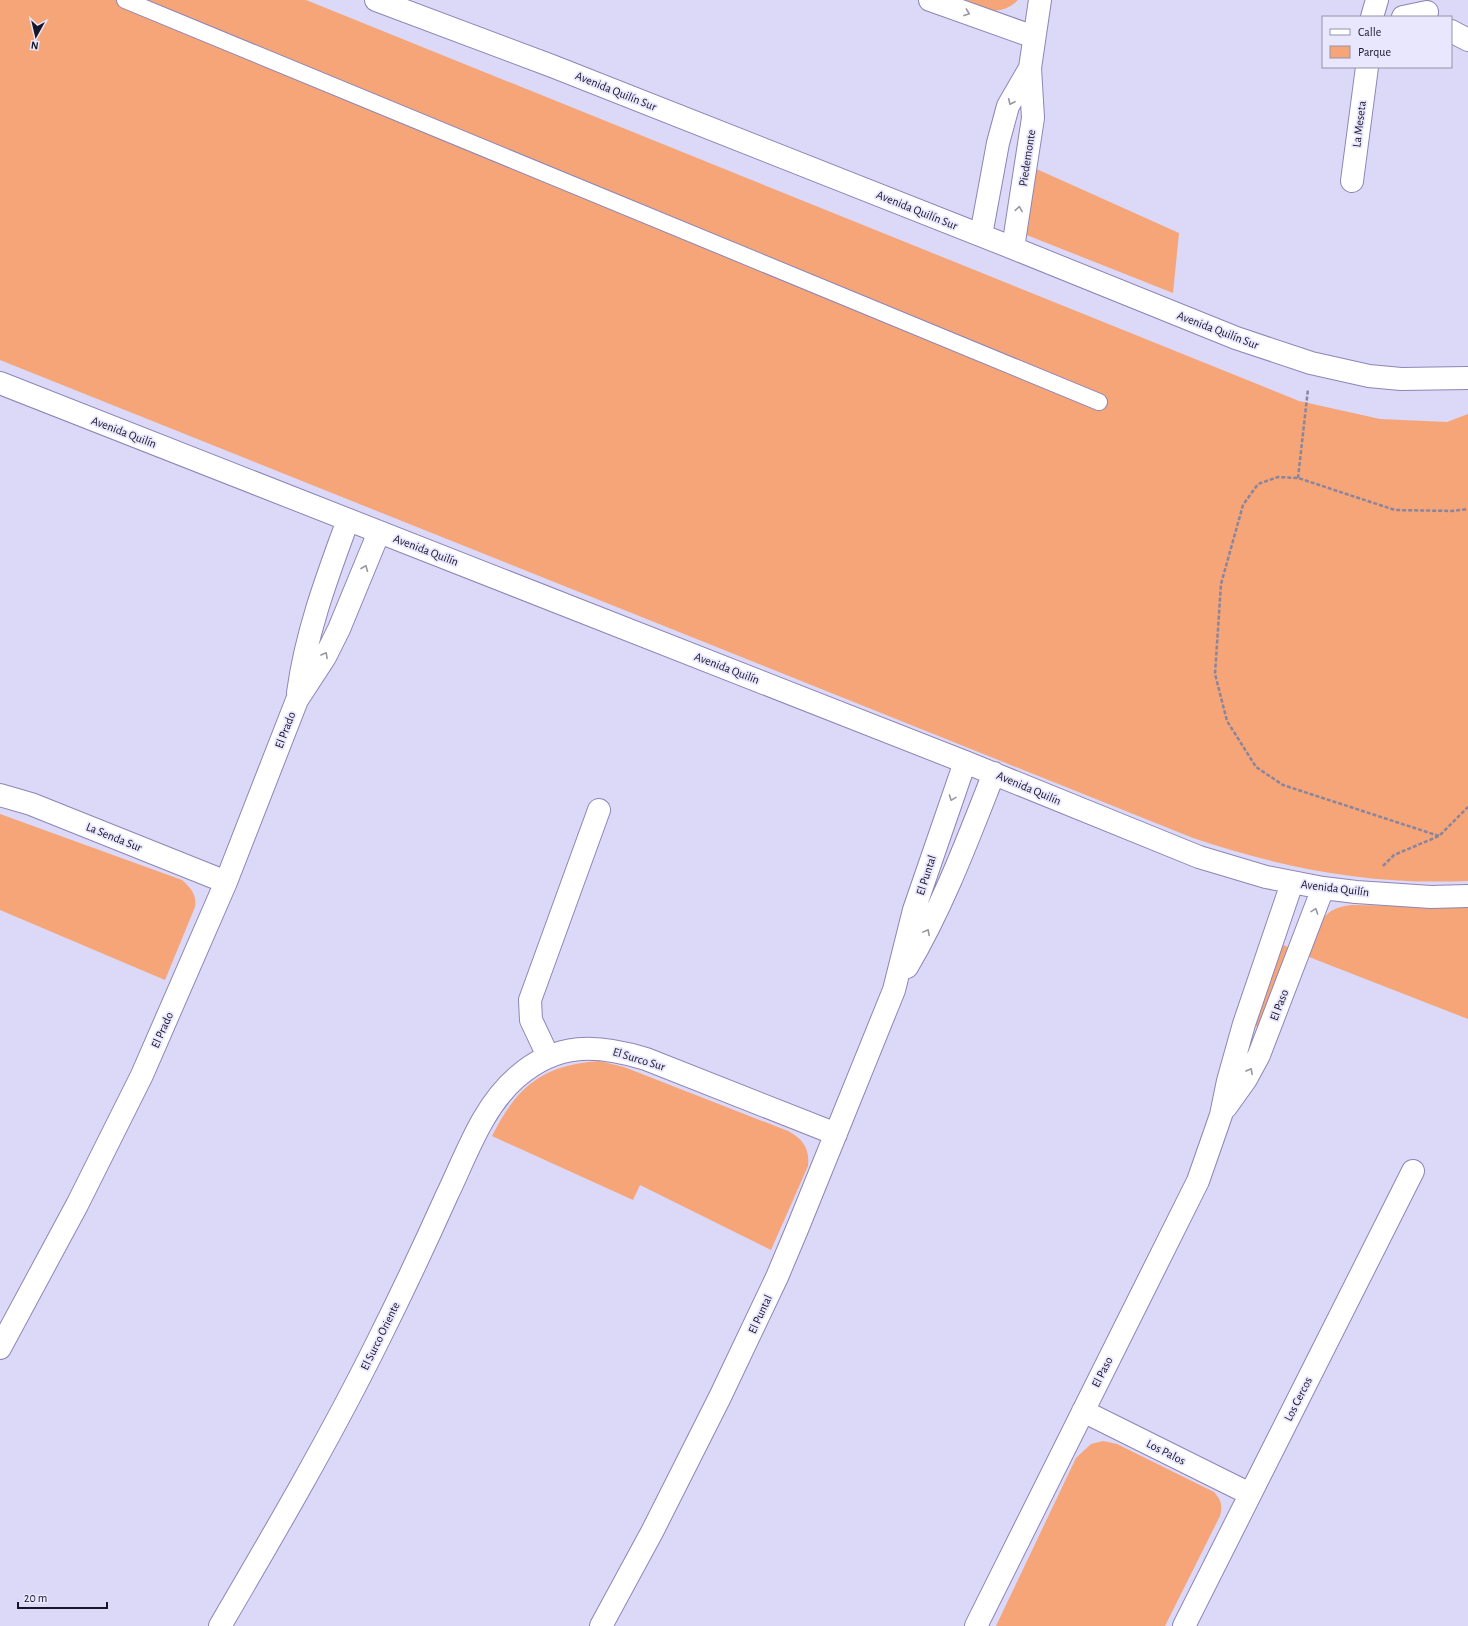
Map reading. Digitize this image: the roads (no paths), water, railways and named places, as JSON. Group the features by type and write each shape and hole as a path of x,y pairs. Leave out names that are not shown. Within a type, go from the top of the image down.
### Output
{"street":[{"path":"930,0 1034,37"},
{"name":"Piedemonte","path":"1013,248 1033,118 1030,68 1040,0"},
{"path":"1372,16 1376,0"},
{"name":"Avenida Quilín Sur","path":"387,2 981,235 1236,338 1311,363 1369,376 1401,379 1468,378"},
{"path":"1406,16 1425,10"},
{"path":"1452,32 1468,40"},
{"name":"Piedemonte","path":"981,235 998,143 1008,106 1030,68"},
{"name":"La Meseta","path":"1352,181 1366,68"},
{"name":"Avenida Quilín","path":"0,383 994,773 1199,857 1239,870 1292,883 1323,888 1356,892 1431,897 1468,896"},
{"name":"El Prado","path":"297,700 304,655 314,615 348,520"},
{"name":"El Prado","path":"0,1348 77,1205 142,1075 226,882 297,700 325,657 339,629 379,532"},
{"name":"El Puntal","path":"601,1626 668,1500 777,1277 894,990 914,910 965,762"},
{"name":"El Puntal","path":"894,990 916,952 940,904 994,773"},
{"name":"La Senda Sur","path":"0,795 31,804 226,882"},
{"path":"548,1056 531,1020 530,1000 599,810"},
{"name":"El Paso","path":"976,1626 1198,1181 1221,1115 1236,1051 1292,883"},
{"name":"El Paso","path":"1221,1115 1246,1079 1259,1055 1323,888"},
{"name":"El Surco Sur","path":"548,1056 564,1051 583,1048 604,1048 622,1051 646,1059 836,1134"},
{"name":"El Surco Oriente","path":"220,1626 348,1399 489,1111 504,1089 517,1077 548,1056"},
{"name":"Los Cercos","path":"1184,1626 1413,1171"},
{"name":"Los Palos","path":"1083,1411 1250,1494"}],"lane":[{"path":"125,0 1099,402"}]}
